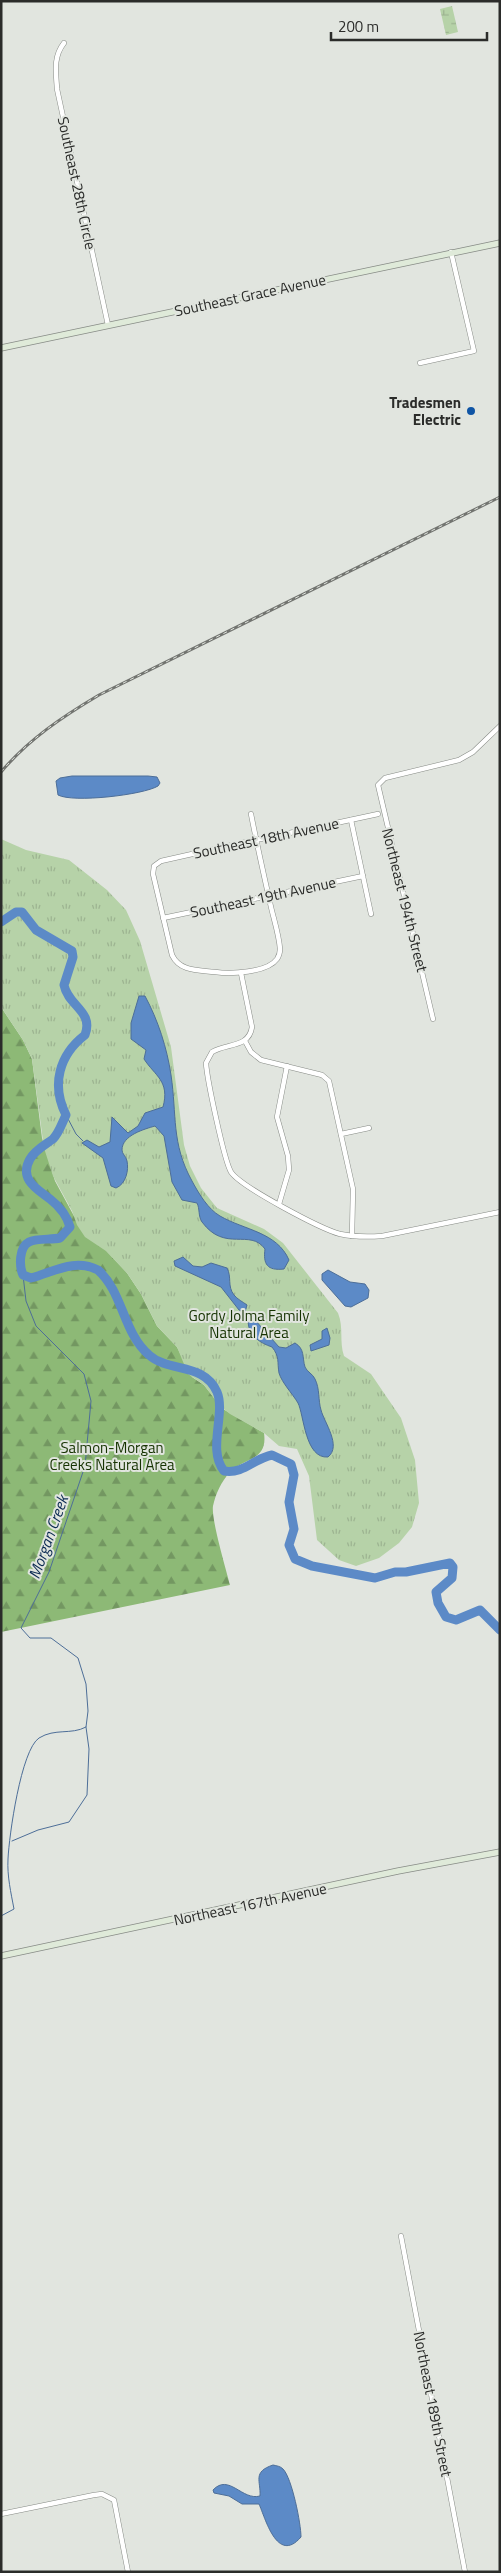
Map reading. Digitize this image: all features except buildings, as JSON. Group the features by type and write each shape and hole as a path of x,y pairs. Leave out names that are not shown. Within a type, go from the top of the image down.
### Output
{"street":[{"name":"Southeast 28th Circle","path":"64,43 57,52 57,89 108,325"},
{"name":"Southeast Grace Avenue","path":"1,348 500,242"},
{"path":"420,363 474,351 451,252"},
{"name":"Northeast 194th Street","path":"433,1019 378,789 380,781 459,760 473,752 500,726"},
{"path":"163,918 172,955 178,964 188,969 230,974 268,966 278,958 280,947 251,814"},
{"name":"Southeast 18th Avenue","path":"163,918 153,874 156,864 160,861 378,814"},
{"path":"351,820 371,914"},
{"name":"Southeast 19th Avenue","path":"163,918 363,876"},
{"path":"241,972 252,1027 246,1040 215,1050 208,1057 207,1069 227,1164 232,1173 241,1182 279,1204 339,1234 352,1236 382,1236 500,1212"},
{"path":"246,1040 251,1052 259,1058 327,1079 331,1084 353,1189 352,1236"},
{"path":"279,1204 289,1170 287,1150 279,1131 277,1116 287,1066"},
{"path":"341,1134 369,1128"},
{"name":"Northeast 167th Avenue","path":"1,1956 398,1871 500,1852"},
{"name":"Northeast 189th Street","path":"400,2236 465,2572"},
{"path":"1,2514 102,2494 114,2500 128,2572"}],"green space":[{"path":"452,6 458,32 446,35 440,9"},
{"name":"Gordy Jolma Family Natural Area","path":"1,839 26,850 69,860 107,890 126,910 140,941 171,1047 184,1145 190,1166 201,1188 217,1208 264,1229 283,1243 338,1313 344,1356 371,1374 401,1418 415,1460 419,1503 412,1527 399,1543 379,1558 356,1566 339,1560 317,1540 309,1476 297,1449 279,1446 264,1433 230,1414 219,1405 204,1385 188,1374 177,1347 157,1326 141,1294 127,1273 106,1251 85,1237 77,1225 72,1211 53,1176 44,1148 32,1059 23,1040 1,1007"},
{"name":"Salmon-Morgan Creeks Natural Area","path":"1,1007 23,1040 32,1059 42,1138 55,1181 74,1216 127,1273 141,1294 157,1326 177,1347 192,1377 204,1385 223,1409 264,1433 264,1442 259,1454 230,1472 219,1488 213,1506 216,1532 230,1585 1,1632"}],"water":[{"path":"72,776 148,776 157,777 160,783 158,786 150,789 108,797 78,798 58,795 56,781 60,778"},
{"path":"139,996 145,996 158,1024 164,1044 171,1075 178,1141 185,1167 192,1181 204,1201 220,1216 268,1237 277,1243 289,1260 284,1269 274,1269 267,1265 265,1249 259,1243 252,1240 228,1239 211,1231 201,1220 197,1203 182,1200 172,1182 164,1136 155,1126 126,1140 122,1150 128,1168 124,1180 116,1188 111,1186 103,1158 82,1143 87,1140 99,1147 110,1142 112,1117 128,1133 138,1126 145,1113 163,1107 165,1091 163,1085 144,1059 146,1050 131,1039 131,1023"},
{"path":"183,1257 193,1266 202,1267 211,1263 227,1268 232,1292 247,1305 245,1312 239,1310 221,1287 175,1266 174,1261"},
{"path":"328,1270 350,1282 365,1284 369,1290 368,1298 351,1307 345,1306 322,1280 322,1274"},
{"path":"255,1320 279,1347 286,1348 295,1343 300,1348 305,1367 317,1383 321,1410 333,1440 332,1452 328,1457 320,1456 310,1444 298,1403 280,1377 275,1351 272,1347 256,1338 250,1331 248,1322"},
{"path":"327,1328 330,1338 329,1345 311,1351 310,1345 322,1339 322,1331"},
{"path":"273,2465 282,2468 290,2482 301,2537 293,2544 285,2545 273,2536 259,2504 242,2504 229,2496 214,2493 213,2490 225,2484 247,2495 260,2496 260,2474 266,2468"}],"waterway":[{"path":"1,922 16,912 22,912 36,930 72,951 73,957 64,985 66,992 83,1014 87,1027 85,1035 69,1052 60,1071 59,1093 66,1115 55,1137 35,1153 27,1166 28,1179 31,1184 59,1208 70,1227 60,1238 36,1240 26,1244 21,1257 23,1275 31,1278 64,1267 81,1265 98,1270 113,1289 140,1346 157,1361 204,1376 217,1392 220,1410 217,1453 224,1471 237,1470 272,1455 291,1464 294,1475 289,1502 294,1529 289,1545 295,1559 312,1566 375,1578 395,1572 406,1572 450,1563 453,1567 452,1578 436,1592 438,1603 446,1617 456,1620 480,1610 500,1630"},
{"path":"66,1115 76,1134 83,1141"},
{"name":"Morgan Creek","path":"1,1916 14,1909 8,1872 8,1859 17,1794 27,1759 39,1738 51,1733 75,1731 86,1727 88,1711 86,1684 78,1658 51,1638 30,1638 21,1628 49,1572 85,1466 91,1401 84,1374 36,1326 26,1301 23,1275"},
{"name":"Morgan Creek","path":"12,1841 38,1830 69,1822 87,1795 89,1749 86,1727"}],"railway":[{"path":"1,772 23,749 47,729 99,695 500,497"}],"place":[{"name":"Tradesmen Electric","path":"471,411"}]}
